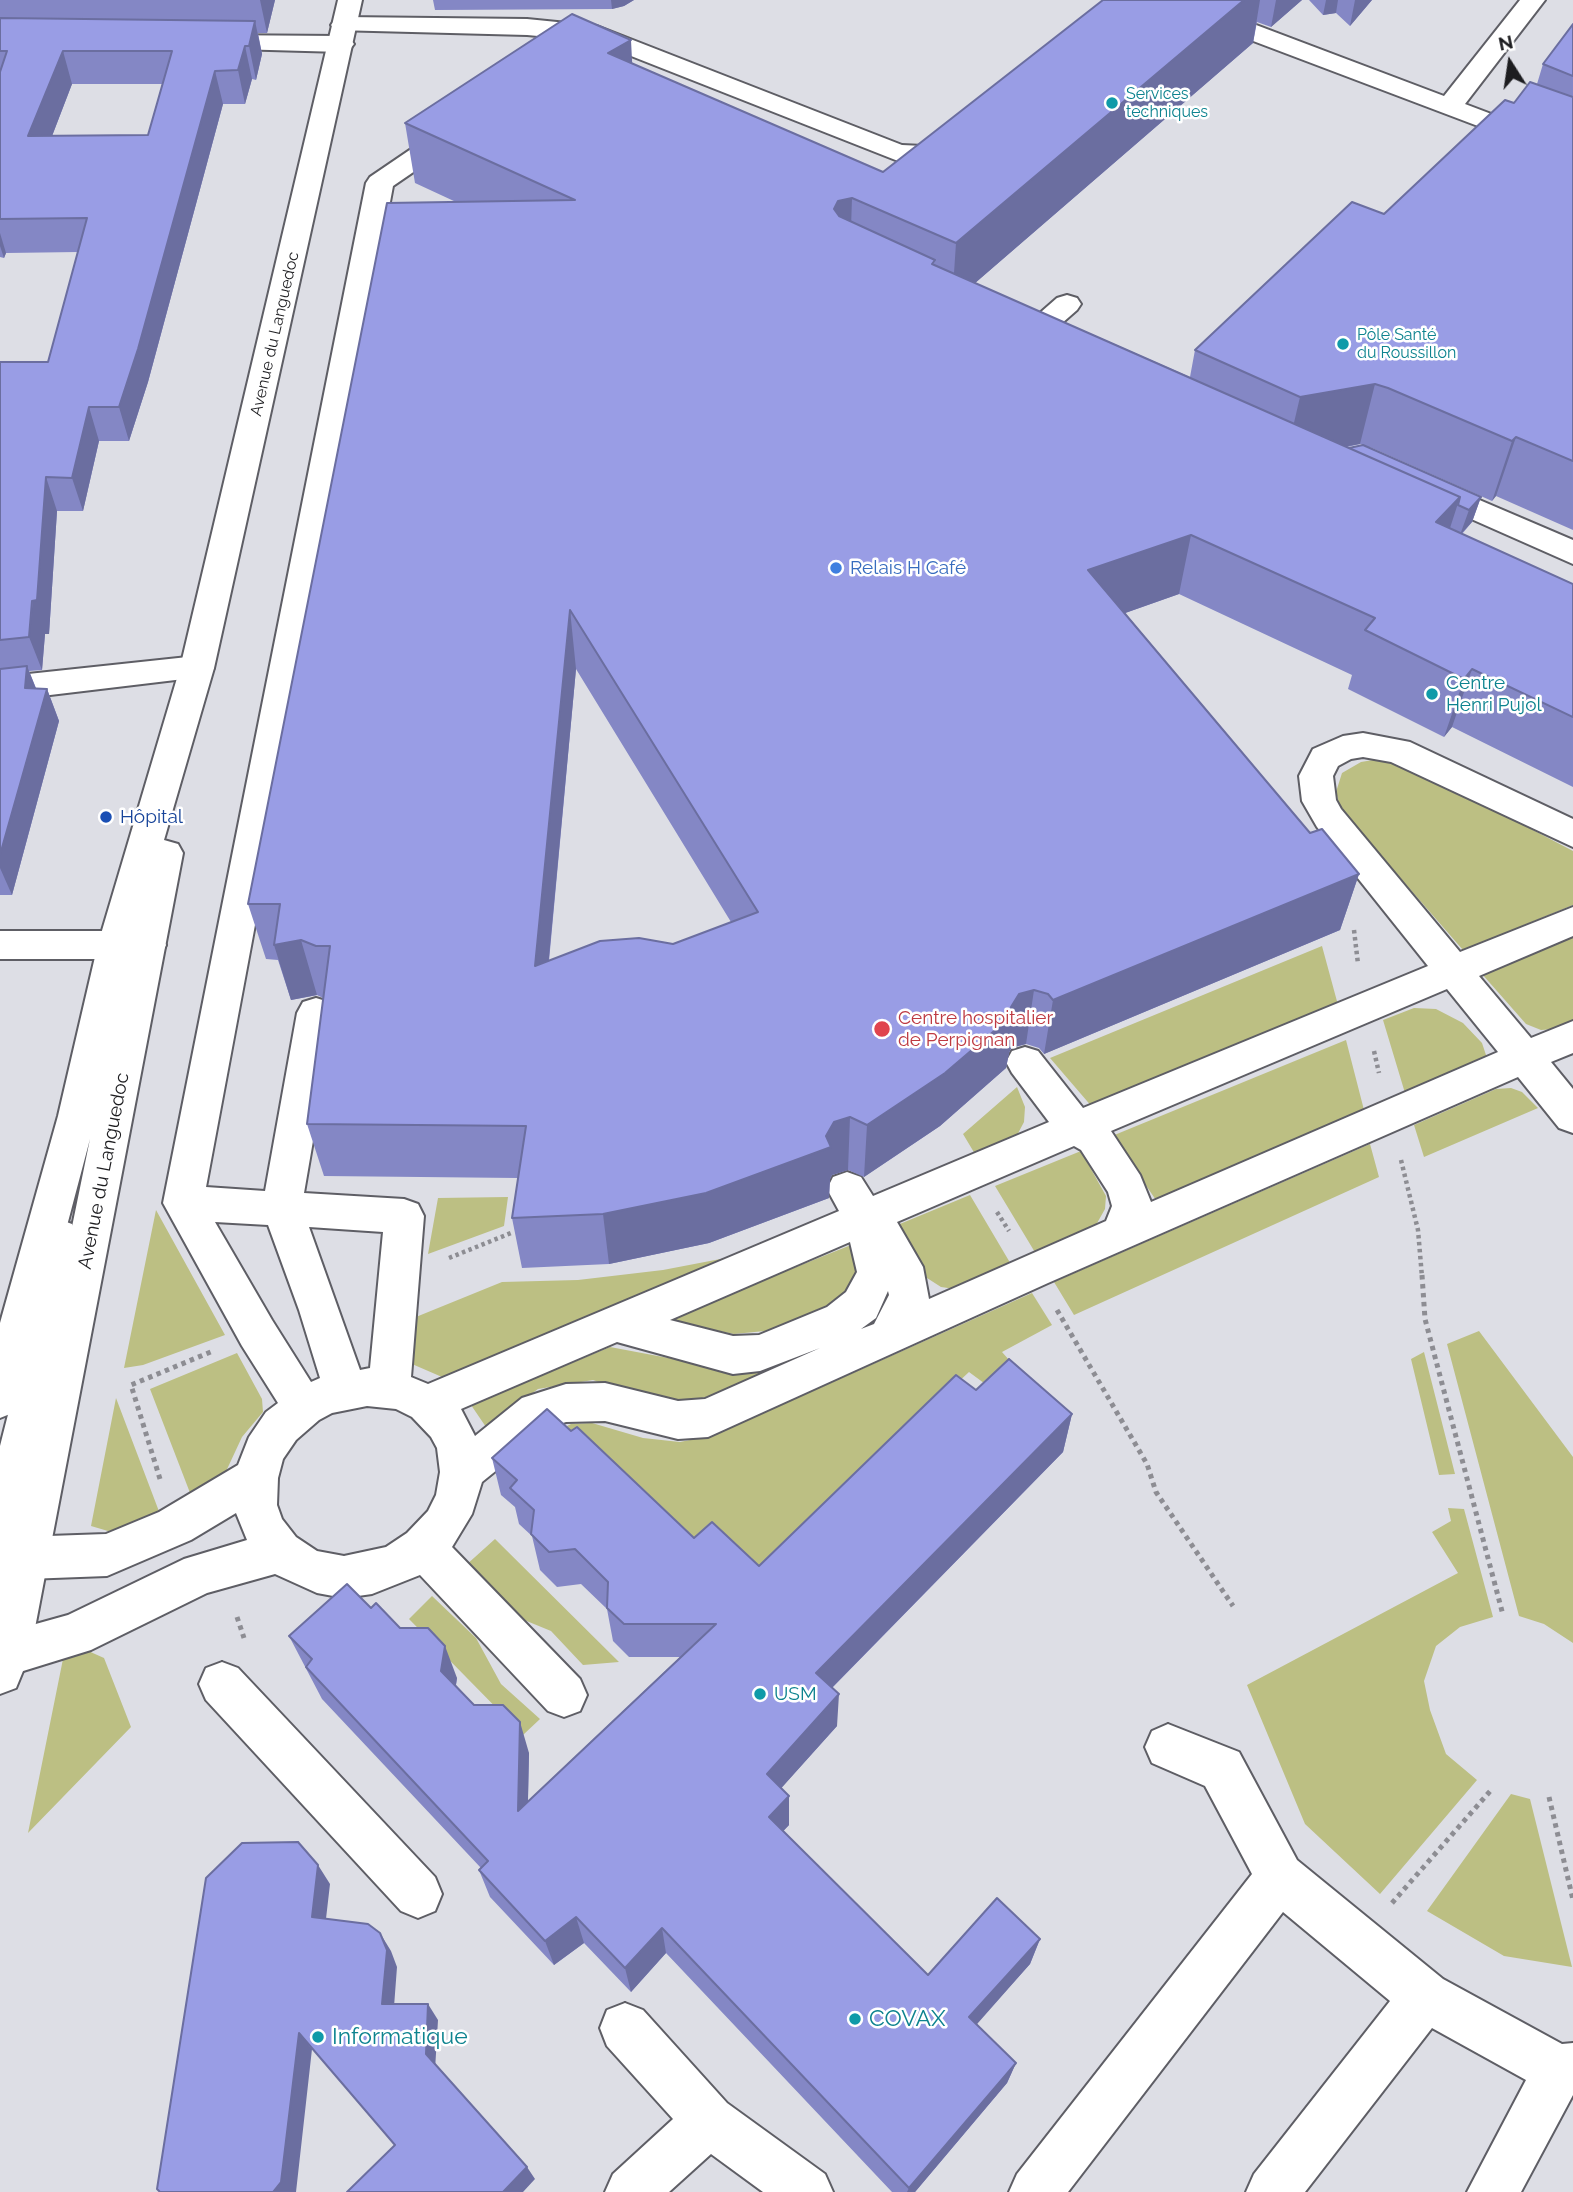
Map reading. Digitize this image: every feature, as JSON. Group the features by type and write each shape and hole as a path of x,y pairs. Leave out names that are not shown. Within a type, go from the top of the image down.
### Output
{"main road":[{"path":"1167,0 1573,153"},
{"path":"1449,107 1527,8 1498,0"},
{"path":"180,43 345,23 527,27 597,34 898,153 926,154 958,142 980,125"},
{"name":"Avenue du Languedoc","path":"3,1663 8,1550 132,945 345,23"},
{"path":"563,57 597,34"},
{"path":"304,1407 257,1333 183,1203 380,183 483,112"},
{"path":"1019,346 1067,304"},
{"path":"1398,474 1573,553"},
{"path":"0,689 197,668"},
{"path":"1573,834 1398,751 1363,745 1343,748 1325,758 1316,776 1319,801 1324,809 1523,1059 1573,1117"},
{"path":"408,1396 617,1324 856,1204 972,1174 1573,921"},
{"path":"0,944 132,945"},
{"name":"Avenue du Languedoc","path":"0,1399 77,1116 132,945"},
{"path":"316,1013 282,1208 320,1310 345,1390"},
{"path":"461,1472 537,1412 566,1403 605,1402 678,1420 708,1418 1034,1271 1573,1036"},
{"path":"1025,1062 1076,1128 1095,1139 1126,1187 1132,1206 1120,1235"},
{"path":"77,1116 8,1550 107,1555 175,1526 256,1478"},
{"path":"183,1203 404,1216 408,1396"},
{"path":"617,1324 733,1355 760,1353 842,1320 861,1305 877,1273 856,1204"},
{"path":"856,1204 881,1231 903,1267 911,1296 889,1336"},
{"path":"367,1387 408,1396 446,1423 458,1446 461,1472 457,1500 443,1525 423,1548 399,1564 372,1573 344,1577 317,1572 297,1564 280,1552 264,1530 255,1505 256,1478 264,1451 281,1426 304,1407 324,1396 345,1390 367,1387"},
{"path":"423,1548 564,1695"},
{"path":"0,1608 3,1663 75,1635 200,1574 280,1552"},
{"path":"222,1684 418,1894"},
{"path":"1168,1747 1222,1769 1280,1877 1357,1943 1425,1997 1566,2069 1493,2192"},
{"path":"1035,2192 1280,1877"},
{"path":"1272,2192 1425,1997"},
{"path":"625,2028 709,2121 807,2192"},
{"path":"631,2192 709,2121"}],"path":[{"path":"1354,930 1363,1010 1418,1230 1425,1319 1503,1615"},
{"path":"972,1174 1034,1271 1147,1464 1156,1492 1233,1606"},
{"path":"1357,1943 1492,1789"},
{"path":"1549,1797 1573,1899"}],"green space":[{"path":"1385,758 1407,764 1573,851 1573,905 1463,950 1341,810 1336,792 1342,773 1361,762"},
{"path":"1573,936 1573,1021 1554,1029 1541,1030 1526,1024 1482,974"},
{"path":"1322,946 1338,1005 1093,1108 1050,1058"},
{"path":"1414,1008 1436,1009 1463,1023 1482,1043 1487,1058 1405,1093 1383,1020"},
{"path":"1346,1040 1364,1110 1158,1203 1112,1136"},
{"path":"1017,1087 1025,1107 1024,1122 1015,1139 978,1159 963,1134"},
{"path":"1511,1088 1522,1092 1538,1108 1424,1157 1414,1125 1496,1089"},
{"path":"1370,1144 1379,1177 1074,1315 1054,1282"},
{"path":"1081,1151 1106,1196 1105,1209 1096,1225 1036,1254 995,1186"},
{"path":"970,1195 1012,1266 955,1289 941,1287 927,1278 895,1226"},
{"path":"508,1197 504,1226 428,1254 438,1198"},
{"path":"156,1210 225,1335 143,1365 124,1368"},
{"path":"851,1245 859,1265 858,1280 848,1298 775,1330 734,1334 664,1320"},
{"path":"736,1256 442,1377 412,1364 411,1319 502,1282 578,1280 663,1270"},
{"path":"1032,1293 1052,1325 1002,1352 1040,1395 1023,1412 969,1372 734,1592 617,1496 633,1480 611,1459 546,1437 571,1424 592,1423 643,1438 680,1442 714,1435"},
{"path":"1479,1331 1573,1457 1573,1643 1544,1624 1519,1616 1447,1344"},
{"path":"842,1340 714,1395 681,1403 648,1399 593,1380 538,1389 486,1427 471,1405 610,1347 732,1370"},
{"path":"1424,1352 1455,1474 1439,1475 1411,1359"},
{"path":"237,1353 262,1399 263,1412 242,1437 222,1480 192,1498 150,1389"},
{"path":"116,1398 160,1514 131,1529 108,1531 91,1526"},
{"path":"1448,1508 1464,1509 1493,1617 1460,1627 1436,1646 1424,1681 1430,1710 1446,1754 1477,1780 1380,1894 1305,1824 1247,1685 1458,1573 1432,1532 1451,1521"},
{"path":"495,1539 619,1662 583,1665 551,1631 512,1615 465,1566"},
{"path":"432,1596 476,1638 501,1684 540,1719 523,1735 409,1619"},
{"path":"86,1650 104,1658 131,1727 28,1833 63,1659"},
{"path":"1511,1794 1530,1799 1572,1967 1504,1956 1427,1911"}],"building":[{"path":"1103,0 1244,0 956,243 852,198 838,201 834,209 839,216 935,260 932,264 1460,497 1436,522 1573,584 1573,717 1472,669 1464,679 1365,630 1375,618 1191,535 1088,570 1310,833 1322,829 1359,874 1053,1000 1048,994 1034,990 1019,994 1011,1007 1014,1014 945,1073 867,1125 850,1117 834,1122 826,1136 831,1147 706,1193 603,1214 512,1218 526,1126 307,1124 330,946 316,946 301,940 274,945 280,904 248,904 387,203 575,200 405,123 572,14 631,40 608,53 883,172","holes":["570,610 758,912 673,944 639,938 600,941 535,966"]},
{"path":"0,18 255,21 249,46 245,46 238,70 215,71 138,349 119,407 89,407 72,478 46,477 37,600 32,601 29,637 0,640 0,362 48,362 87,218 0,219 0,72 7,51 0,51","holes":["63,51 172,51 148,135 28,136"]},
{"path":"1573,24 1573,76 1543,64"},
{"name":"Pôle Santé du Roussillon","path":"1530,82 1573,97 1573,461 1516,437 1512,441 1375,384 1300,397 1195,350 1352,202 1384,214 1505,100 1514,103"},
{"path":"1363,445 1481,497 1469,510 1458,505 1460,497 1349,448"},
{"path":"27,666 25,688 47,689 0,855 0,669"},
{"path":"1009,1359 1072,1414 816,1673 839,1694 767,1774 789,1796 769,1817 928,1975 997,1898 1040,1939 969,2017 1016,2063 909,2188 662,1928 625,1968 576,1917 545,1941 479,1870 488,1861 306,1667 312,1659 289,1636 347,1584 371,1608 376,1603 400,1628 428,1628 445,1646 441,1671 474,1705 503,1705 520,1722 518,1811 716,1624 624,1624 607,1608 608,1582 575,1549 549,1552 531,1534 534,1510 510,1488 517,1480 492,1458 547,1409 571,1431 577,1427 694,1538 712,1522 759,1566 956,1375 976,1390"},
{"name":"Informatique","path":"298,1842 318,1865 312,1917 368,1924 380,1933 387,1950 382,2004 428,2004 426,2054 527,2167 503,2192 347,2192 395,2145 299,2033 281,2182 273,2192 160,2192 157,2189 206,1878 242,1843"}],"place":[{"name":"Services techniques","path":"1112,103"},
{"name":"Pôle Santé du Roussillon","path":"1343,344"},
{"name":"Relais H Café","path":"836,568"},
{"name":"Centre Henri Pujol","path":"1432,694"},
{"name":"Hôpital","path":"106,817"},
{"name":"Centre hospitalier de Perpignan","path":"882,1029"},
{"name":"USM","path":"760,1694"},
{"name":"COVAX","path":"855,2019"},
{"name":"Informatique","path":"318,2037"}]}
